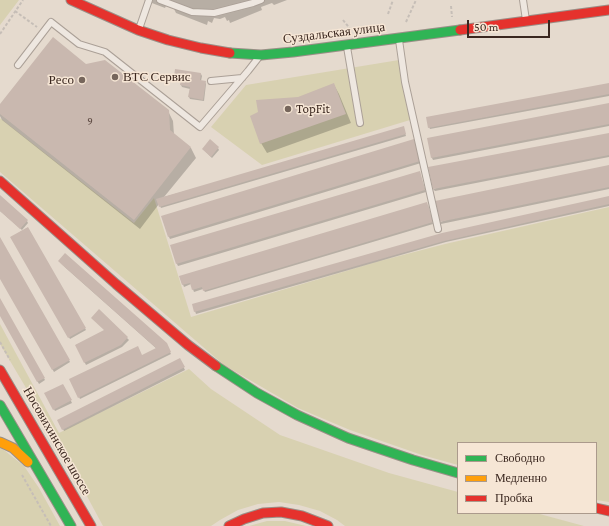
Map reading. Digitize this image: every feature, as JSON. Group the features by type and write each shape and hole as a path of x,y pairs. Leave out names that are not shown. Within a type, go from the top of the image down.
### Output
{"main road":[{"name":"Суздальская улица","path":"71,0 138,30 168,40 227,53 261,54 293,52 609,10"},
{"path":"0,181 116,284 188,345 221,370 297,415 348,438 413,460 457,473"},
{"name":"Носовихинское шоссе","path":"0,370 91,526"},
{"path":"0,405 71,526"},
{"path":"0,442 13,448 39,472"},
{"path":"597,508 609,511"},
{"path":"229,526 263,513 281,512 302,516 328,526"}],"lane":[{"path":"138,30 149,0"},
{"path":"160,0 192,12 214,13 261,0"},
{"path":"523,0 526,21"},
{"path":"18,65 51,22 79,44 105,52 200,127 261,54"},
{"path":"399,38 405,82 438,229"},
{"path":"347,45 360,123"},
{"path":"211,81 242,78"}],"path":[{"path":"0,34 24,0"},
{"path":"388,14 393,0"},
{"path":"405,23 416,0"},
{"path":"451,6 452,16"},
{"path":"15,11 43,32"},
{"path":"22,474 51,526"}],"shaded area":[{"path":"0,0 19,0 0,25"},
{"path":"399,60 410,120 262,165 211,127 246,85"},
{"path":"0,118 134,223 154,198 191,317 380,261 445,244 609,207 609,502 597,500 597,442 457,442 457,465 422,455 350,430 298,408 224,365 0,172"},
{"path":"0,324 59,433 189,369 211,389 280,435 389,473 457,492 457,514 540,514 584,526 345,526 320,511 299,505 279,502 258,504 238,510 211,526 103,526 54,435 0,344"},
{"path":"0,447 24,466 39,488 60,526 0,526"},
{"path":"267,521 285,521 306,526 249,526"}],"building":[{"path":"53,37 86,64 105,60 169,110 170,130 191,147 134,220 0,114 0,104"},
{"path":"175,69 201,73 200,80 206,81 203,100 188,97 190,87 180,85 181,78 174,77"},
{"path":"334,83 346,114 260,144 250,116 258,112 256,100 298,97"},
{"path":"609,83 609,94 428,128 426,117"},
{"path":"609,103 609,124 431,158 427,138"},
{"path":"404,126 406,134 159,207 156,199"},
{"path":"609,133 609,155 433,189 428,167"},
{"path":"210,139 219,147 211,157 202,149"},
{"path":"414,139 420,161 168,237 161,216"},
{"path":"609,165 609,187 439,222 435,201"},
{"path":"420,171 425,190 176,264 170,245"},
{"path":"0,195 28,220 20,229 0,211"},
{"path":"609,196 609,204 444,241 194,312 192,304 442,233"},
{"path":"427,202 433,222 203,291 202,287 192,290 190,283 182,285 179,276"},
{"path":"28,227 86,328 68,338 10,237"},
{"path":"0,237 70,360 52,370 0,279"},
{"path":"65,253 167,343 171,352 78,398 69,379 138,346 142,355 156,348 58,261"},
{"path":"0,298 45,378 37,382 0,316"},
{"path":"99,309 128,337 121,345 84,363 75,345 104,330 91,318"},
{"path":"180,358 185,367 62,430 57,420"},
{"path":"63,384 72,400 53,410 44,393"}],"traffic: fast":[{"path":"230,53 261,55 293,52 460,30"},
{"path":"216,366 257,393 297,415 348,438 413,460 457,473"},
{"path":"0,405 71,526"}],"traffic: slow":[{"path":"0,442 13,448 28,462"}],"traffic: jam":[{"path":"71,0 138,30 168,40 230,53"},
{"path":"460,30 609,10"},
{"path":"0,181 116,284 188,345 216,366"},
{"path":"0,370 91,526"},
{"path":"597,508 609,511"},
{"path":"229,526 263,513 281,512 302,516 328,526"}],"place":[{"name":"ВТС Сервис","path":"115,77"},
{"name":"Ресо","path":"82,80"},
{"name":"TopFit","path":"288,109"}]}
